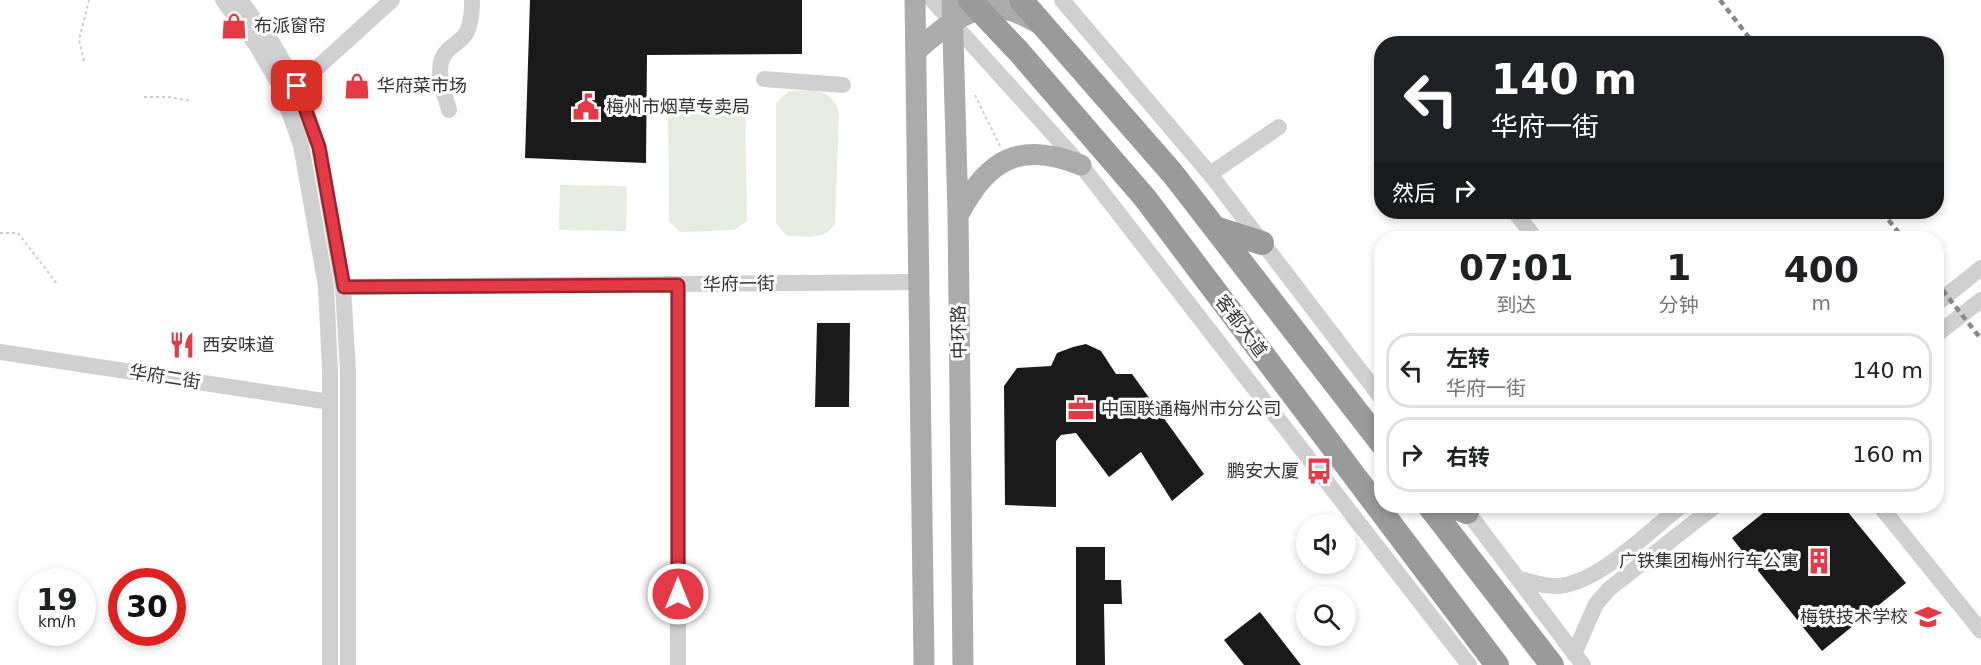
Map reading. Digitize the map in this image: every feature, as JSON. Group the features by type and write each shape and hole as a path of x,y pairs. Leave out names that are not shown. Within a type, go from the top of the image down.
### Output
{"highway":[{"path":"1022,0 1125,117 1215,228 1374,434"},
{"name":"客都大道","path":"974,4 1145,198 1374,502"},
{"path":"1097,143 1125,117"},
{"path":"1215,228 1262,243"},
{"name":"客都大道","path":"1382,513 1497,665"},
{"path":"1434,513 1552,665"}],"main road":[{"path":"915,0 924,665"},
{"path":"916,51 952,10 974,4 1010,10 1048,28"},
{"name":"中环路","path":"952,10 958,214 963,665"},
{"path":"958,214 971,190 985,173 1001,162 1043,153 1081,165"}],"street":[{"path":"223,0 255,43 279,84 301,145 326,286 330,402 330,665"},
{"path":"240,0 273,44 297,86 319,147 344,287 348,372 348,665"},
{"path":"297,86 392,0"},
{"path":"449,110 441,81 441,60 451,45 465,36 472,13 472,0"},
{"path":"932,0 952,10 1081,165 1469,665"},
{"path":"1062,0 1210,174 1374,389"},
{"path":"764,79 843,86"},
{"path":"1210,174 1279,127"},
{"path":"1944,298 1981,268"},
{"name":"华府一街","path":"344,287 919,282"},
{"path":"678,285 678,665"},
{"path":"1944,329 1981,300"},
{"name":"华府二街","path":"0,352 330,402"},
{"path":"1465,513 1518,578 1579,660"},
{"path":"1518,578 1554,586 1574,584 1598,573 1672,513"},
{"path":"1579,660 1596,604 1609,589 1706,513"},
{"path":"1886,513 1981,631"},
{"path":"1450,665 1453,645"}],"path":[{"path":"84,61 80,40 89,0"},
{"path":"975,95 1003,154"},
{"path":"144,97 168,97 192,101"},
{"path":"0,232 18,233 58,285"}],"shaded area":[{"path":"789,91 812,91 825,94 835,103 839,111 835,223 827,233 821,235 787,236 776,223 776,103"},
{"path":"735,96 745,104 747,221 734,230 680,232 669,221 668,107 678,98"},
{"path":"560,185 627,186 626,231 559,230"}],"building":[{"name":"梅州市烟草专卖局","path":"530,0 802,0 802,54 647,55 646,163 525,158"},
{"path":"817,323 850,323 849,407 815,407"},
{"name":"中国联通梅州市分公司","path":"1086,344 1101,351 1116,374 1132,374 1204,474 1172,501 1141,452 1109,477 1076,433 1061,435 1056,441 1056,507 1005,505 1004,386 1017,368 1051,366 1057,353"},
{"name":"广铁集团梅州行车公寓","path":"1763,513 1849,513 1906,583 1822,651 1732,538"},
{"path":"1076,547 1105,547 1105,580 1121,580 1122,604 1104,604 1105,665 1076,665"},
{"path":"1260,612 1301,665 1244,665 1224,640"}],"railway":[{"path":"1720,0 1748,36"},
{"path":"1888,219 1897,231"},
{"path":"1944,292 1981,339"}],"place":[{"name":"布派窗帘","path":"234,26"},
{"name":"华府菜市场","path":"357,86"},
{"name":"梅州市烟草专卖局","path":"586,107"},
{"name":"西安味道","path":"182,345"},
{"name":"中国联通梅州市分公司","path":"1081,409"},
{"name":"鹏安大厦","path":"1319,471"},
{"name":"广铁集团梅州行车公寓","path":"1819,561"},
{"name":"梅铁技术学校","path":"1928,617"}],"route":[{"path":"297,86 319,147 344,287 678,285 678,594"}]}
